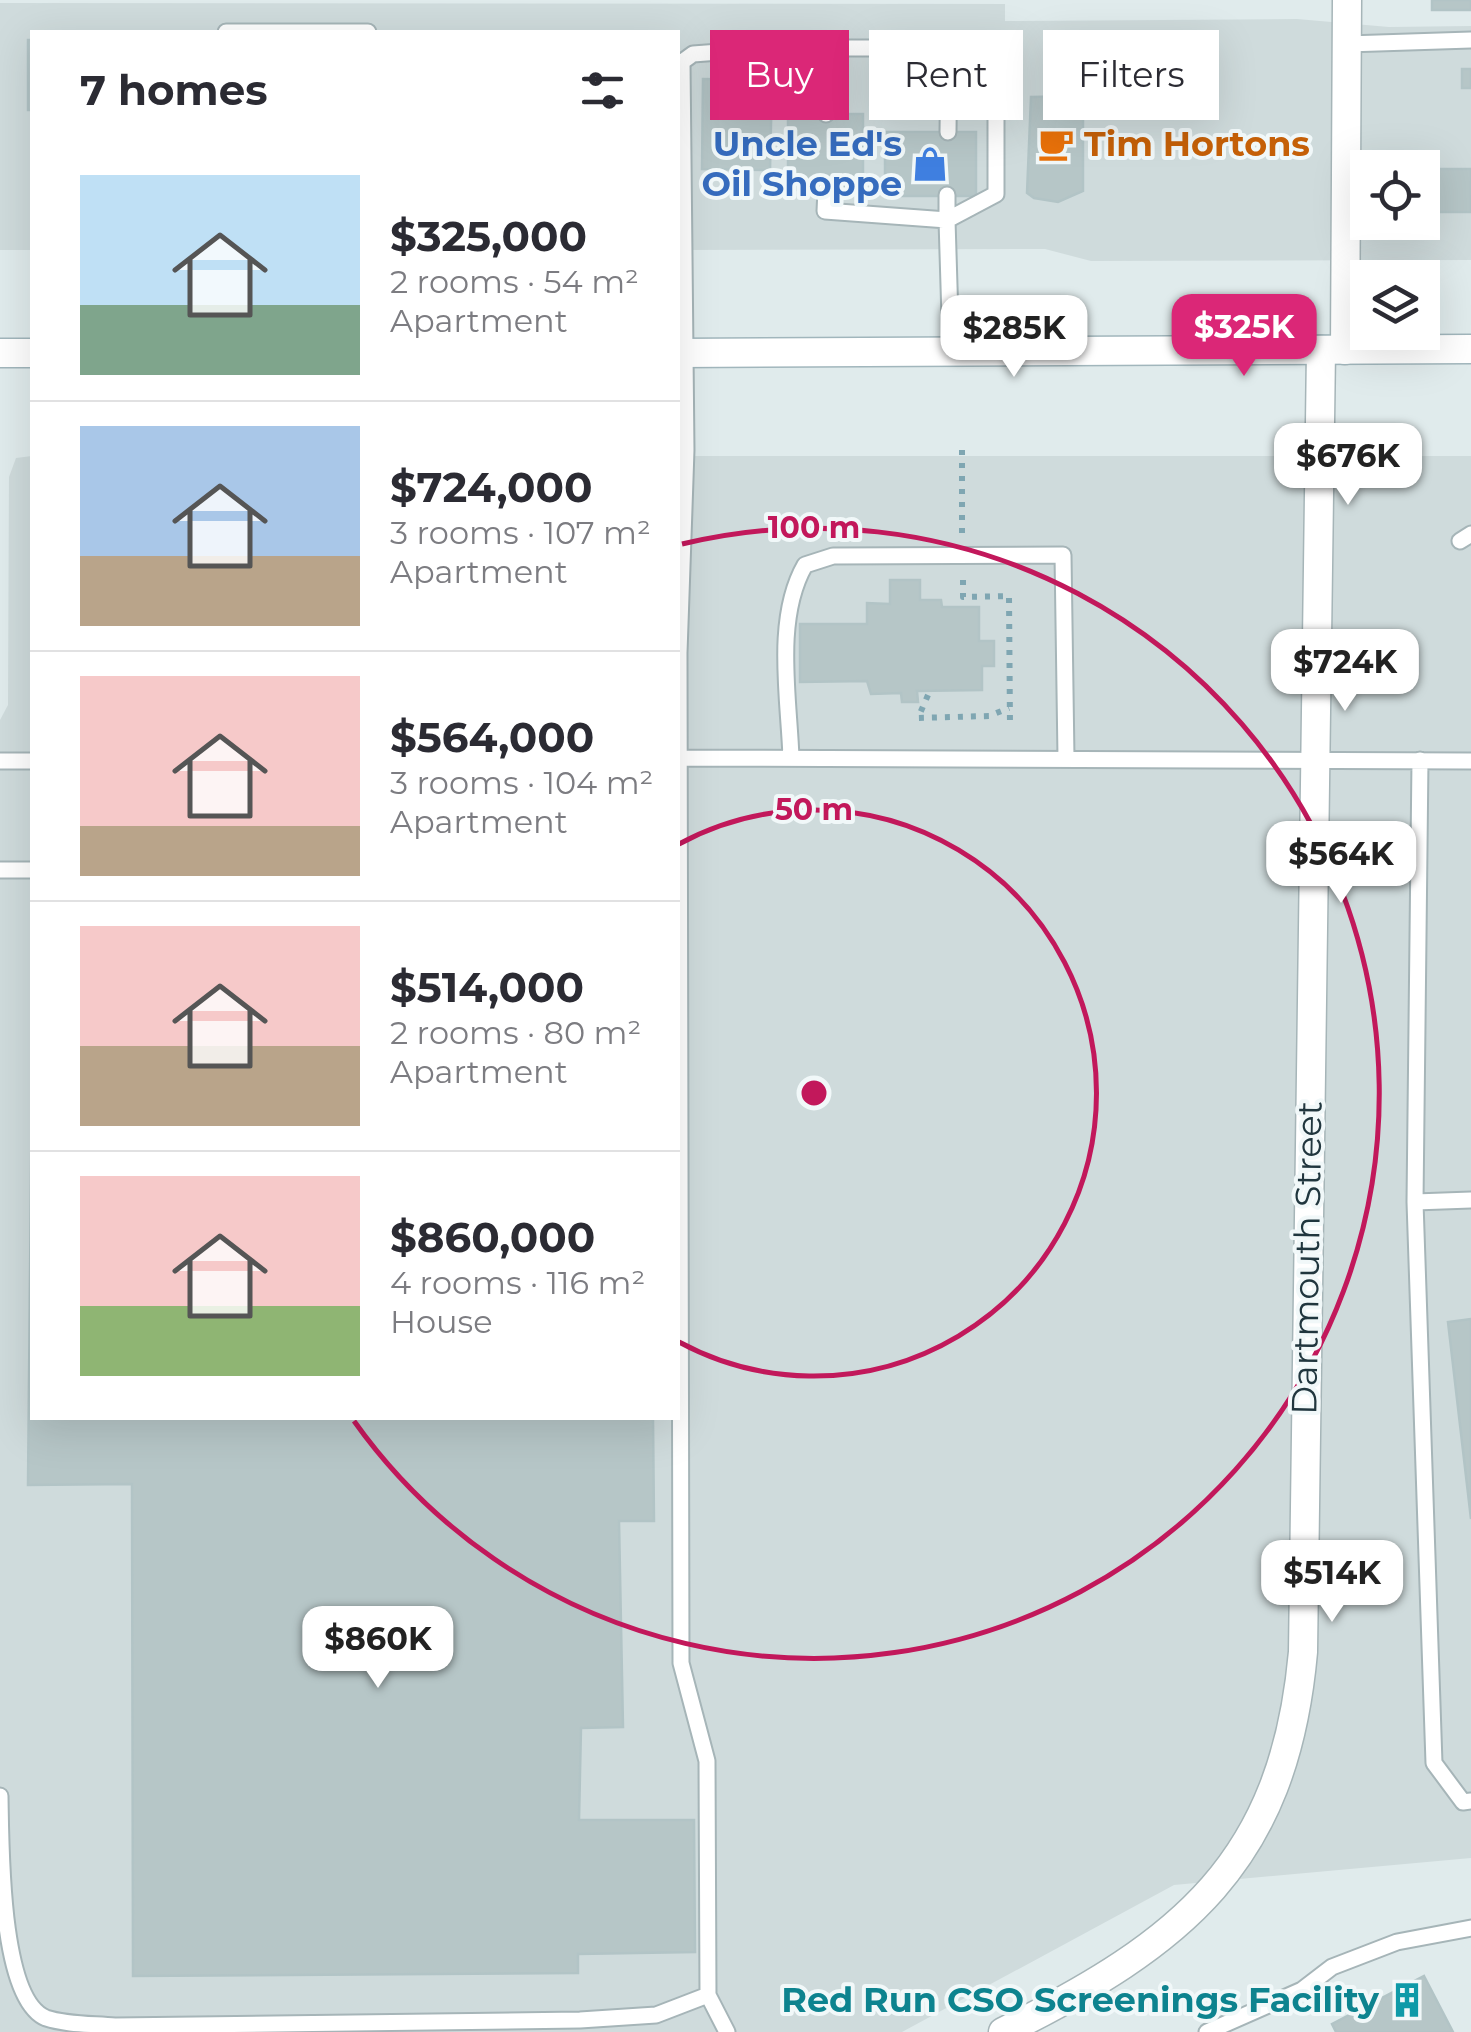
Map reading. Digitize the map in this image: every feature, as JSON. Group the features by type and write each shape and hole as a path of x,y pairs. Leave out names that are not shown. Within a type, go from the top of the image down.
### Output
{"street":[{"name":"Dartmouth Street","path":"1004,2032 1122,1969 1197,1908 1226,1874 1260,1817 1282,1765 1294,1718 1303,1652 1315,760 1347,0"},
{"path":"681,353 1471,349"},
{"path":"0,352 30,353"}],"lane":[{"path":"1347,44 1471,40"},
{"path":"680,603 686,450 681,353 682,62 693,54 710,53"},
{"path":"948,120 948,132"},
{"path":"826,190 825,211 947,220 996,194 996,120"},
{"path":"947,195 952,351"},
{"path":"791,758 788,622 794,584 804,565 833,556 1063,555 1066,758"},
{"path":"680,758 1471,761"},
{"path":"0,760 30,760"},
{"path":"1420,760 1416,1202 1434,1763 1463,1802 1471,1801"},
{"path":"0,870 30,870"},
{"path":"1416,1202 1471,1200"},
{"path":"680,1265 681,1662 708,1762 708,1994 727,2032"},
{"path":"0,1796 4,1959 19,2001 45,2018 115,2026 580,2020 656,2015 708,1994"},
{"path":"1207,2032 1302,1990 1332,1967 1396,1942 1471,1928"}],"path":[{"path":"962,450 962,538"},
{"path":"962,579 963,597 1010,596 1010,726"},
{"path":"928,695 918,718 989,716 1009,708"}],"shaded area":[{"path":"0,3 1005,4 1005,21 1297,19 1389,27 1471,26 1471,260 1091,261 1045,249 680,250 680,30 30,30 30,250 0,250"},
{"path":"30,456 30,1420 680,1420 680,456 1471,456 1471,1858 1174,1885 902,2032 0,2032 0,720 8,705 9,477 16,458"}],"building":[{"path":"1432,0 1471,0 1471,10 1432,10"},
{"path":"28,40 30,40 30,110"},
{"path":"1462,69 1471,69 1471,88 1462,88"},
{"path":"703,79 710,79 710,120 771,120 770,170 702,169"},
{"name":"Tim Hortons","path":"1031,97 1043,97 1043,120 1083,120 1083,191 1058,202 1027,193"},
{"path":"849,114 863,114 863,189 788,190 788,120 849,120"},
{"name":"Uncle Ed's Oil Shoppe","path":"885,132 976,132 976,196 885,196"},
{"path":"1440,169 1471,169 1471,212 1440,212"},
{"path":"890,580 920,580 920,600 941,600 942,607 979,607 979,641 994,641 994,666 982,666 982,690 917,691 918,702 902,702 901,693 871,694 867,681 800,682 800,624 867,624 867,603 890,604"},
{"path":"30,1278 30,1420 653,1420 654,1521 619,1521 623,1727 581,1728 579,1820 694,1820 695,1952 578,1954 578,1973 133,1976 132,1484 28,1485"},
{"path":"1471,1319 1471,1519 1448,1322"},
{"name":"Red Run CSO Screenings Facility","path":"1424,1976 1453,2032 1336,2032 1332,2024"}],"place":[{"name":"Tim Hortons","path":"1056,144"},
{"name":"Uncle Ed's Oil Shoppe","path":"930,164"},
{"name":"Red Run CSO Screenings Facility","path":"1407,2000"}]}
